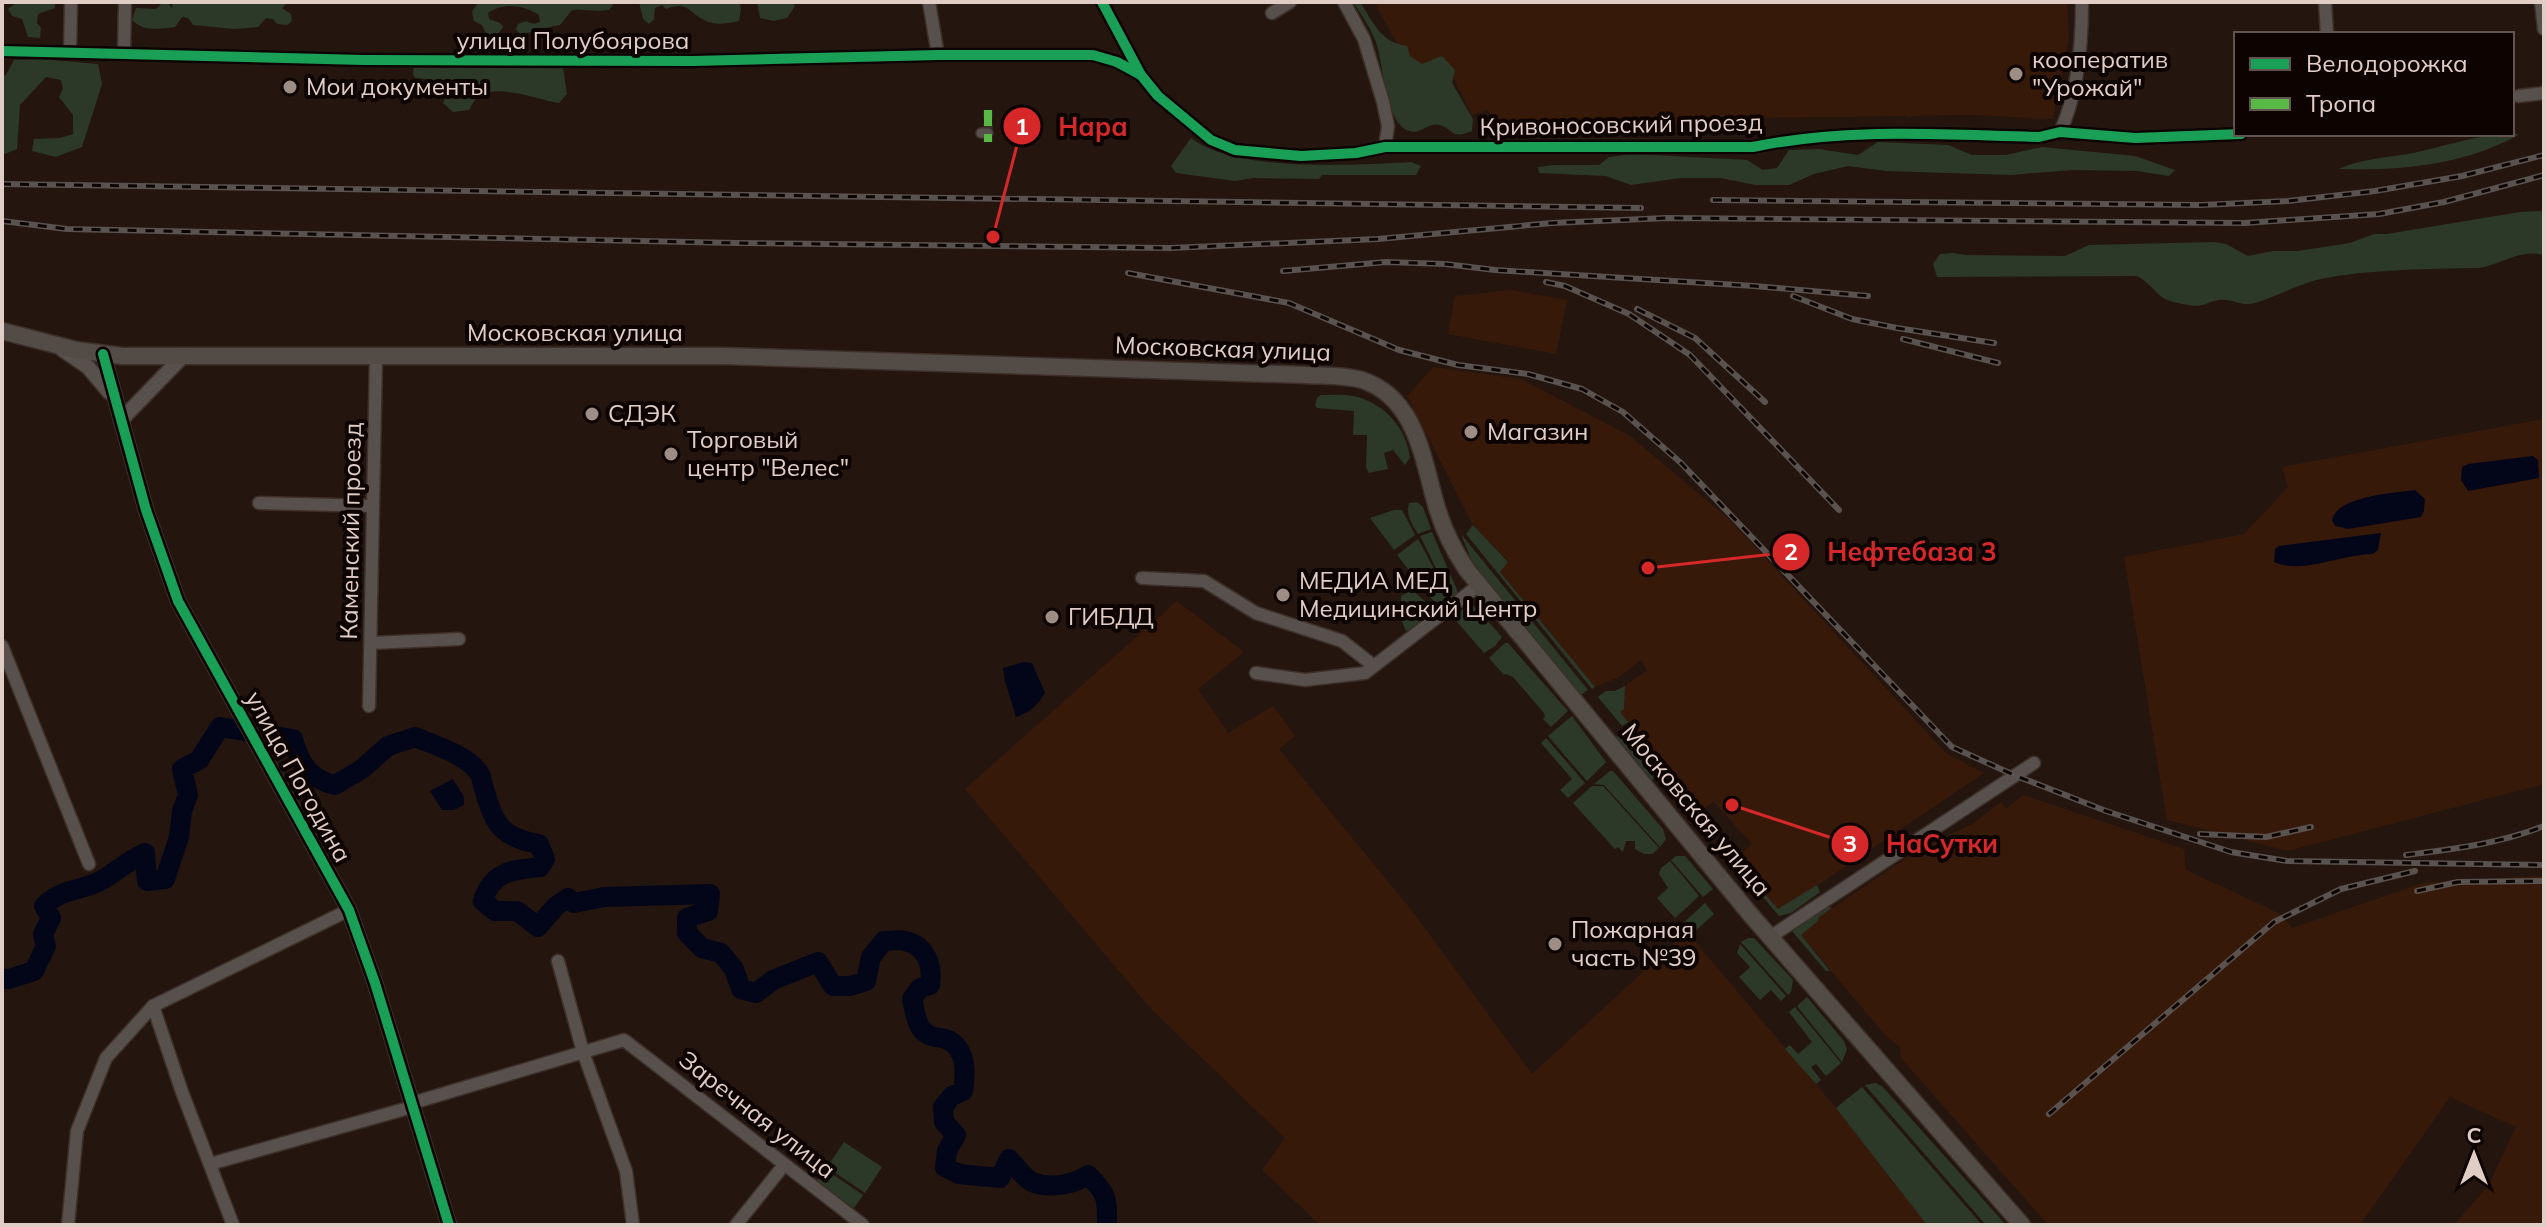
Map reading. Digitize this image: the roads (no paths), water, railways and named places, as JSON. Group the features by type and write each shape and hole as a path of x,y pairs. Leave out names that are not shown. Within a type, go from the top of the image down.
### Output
{"main road":[{"name":"Московская улица","path":"2,331 103,354 132,356 724,356 1356,379 1387,393 1407,416 1421,449 1448,538 1479,585 1770,937 2022,1225"}],"street":[{"path":"70,51 71,2"},
{"path":"124,53 125,2"},
{"path":"929,2 938,55"},
{"path":"1102,2 1141,75"},
{"path":"1272,13 1290,2"},
{"path":"1344,2 1364,39 1383,102 1388,126 1385,147"},
{"path":"2060,132 2067,117 2082,39 2082,2"},
{"path":"2325,2 2327,32"},
{"path":"2541,2 2544,29"},
{"name":"улица Полубоярова","path":"2,51 364,60 663,61 1093,55 1117,62 1141,75"},
{"name":"Кривоносовский проезд","path":"1141,75 1158,96 1211,140 1235,150 1301,156 1356,153 1385,147 1753,147 1836,135 2039,137 2060,132 2135,138 2234,134"},
{"path":"2519,96 2544,93"},
{"path":"45,342 82,361 116,402"},
{"name":"улица Погодина","path":"103,354 146,510 178,601 349,910 375,983 449,1225"},
{"path":"121,420 184,355"},
{"name":"Каменский проезд","path":"369,706 376,357"},
{"path":"259,503 373,506"},
{"path":"1142,578 1204,581 1256,613 1342,641 1374,666"},
{"path":"1256,673 1305,680 1365,673 1479,585"},
{"path":"371,643 459,639"},
{"path":"2,646 89,864"},
{"path":"1770,937 2034,763"},
{"path":"68,1225 77,1131 106,1058 153,1006 349,910"},
{"path":"558,961 583,1052 626,1171 633,1225"},
{"path":"153,1006 233,1225"},
{"name":"Заречная улица","path":"583,1052 624,1040 863,1225"},
{"path":"210,1164 412,1107 419,1101 583,1052"},
{"path":"736,1225 784,1165"}],"water":[{"path":"2533,456 2538,460 2539,478 2468,491 2461,480 2462,467 2468,464"},
{"path":"2415,490 2425,499 2421,517 2348,529 2335,526 2332,520 2336,512 2355,501"},
{"path":"2381,533 2378,550 2373,554 2310,565 2274,562 2275,549 2279,546"},
{"path":"1023,662 1032,663 1045,693 1033,708 1016,717 1003,668"},
{"path":"453,779 464,797 464,805 454,810 442,810 430,791"}],"waterway":[{"path":"2,979 34,971 46,946 43,934 51,918 44,906 51,900 102,880 145,853 147,881 165,879 179,837 182,811 188,795 182,769 199,760 220,727 293,739 307,769 318,779 335,785 362,769 388,746 415,737 450,751 475,767 492,813 502,828 517,838 539,844 545,859 540,867 512,871 492,883 483,901 495,911 517,911 538,927 556,906 568,898 574,903 604,897 710,894 708,911 687,918 687,933 702,948 721,953 734,969 741,989 756,993 773,980 818,962 833,986 850,986 866,981 871,957 884,941 903,940 919,947 927,958 931,978 930,985 920,988 912,999 918,1023 929,1035 953,1043 961,1054 964,1069 963,1091 952,1096 943,1107 944,1122 956,1135 947,1151 945,1167 959,1174 1000,1178 1009,1159 1029,1180 1046,1185 1068,1183 1088,1175 1105,1197 1107,1225"}],"tunnel":[{"path":"988,110 988,142"}],"railway":[{"path":"1713,200 2201,205 2288,201 2375,191 2462,176 2544,155"},
{"path":"2,221 67,229 737,243 1170,248 1378,239 1552,223 1667,218 2245,223 2379,214 2444,202 2544,175"},
{"path":"2,184 1641,208"},
{"path":"1283,271 1386,262 1445,264 1868,296"},
{"path":"1128,273 1289,303 1399,350 1458,365 1528,374 1582,389 1623,412 1681,463 1952,747 2014,775 2106,811 2231,852 2287,861 2544,865"},
{"path":"1546,282 1565,286 1629,314 1690,355 1839,510"},
{"path":"1793,296 1852,319 1994,343"},
{"path":"1637,309 1695,338 1765,402"},
{"path":"1903,339 1998,363"},
{"path":"2406,855 2493,842 2544,826"},
{"path":"2200,834 2266,837 2311,827"},
{"path":"2049,1114 2274,922 2341,889 2415,871"},
{"path":"2417,891 2458,882 2544,881"}],"place":[{"name":"кооператив \"Урожай\"","path":"2016,74"},
{"name":"Мои документы","path":"290,87"},
{"name":"Нара","path":"993,237"},
{"name":"СДЭК","path":"592,414"},
{"name":"Магазин","path":"1471,432"},
{"name":"Торговый центр \"Велес\"","path":"671,454"},
{"name":"Нефтебаза 3","path":"1648,568"},
{"name":"МЕДИА МЕД Медицинский Центр","path":"1283,595"},
{"name":"ГИБДД","path":"1052,617"},
{"name":"НаСутки","path":"1732,805"},
{"name":"Пожарная часть №39","path":"1555,944"}]}
